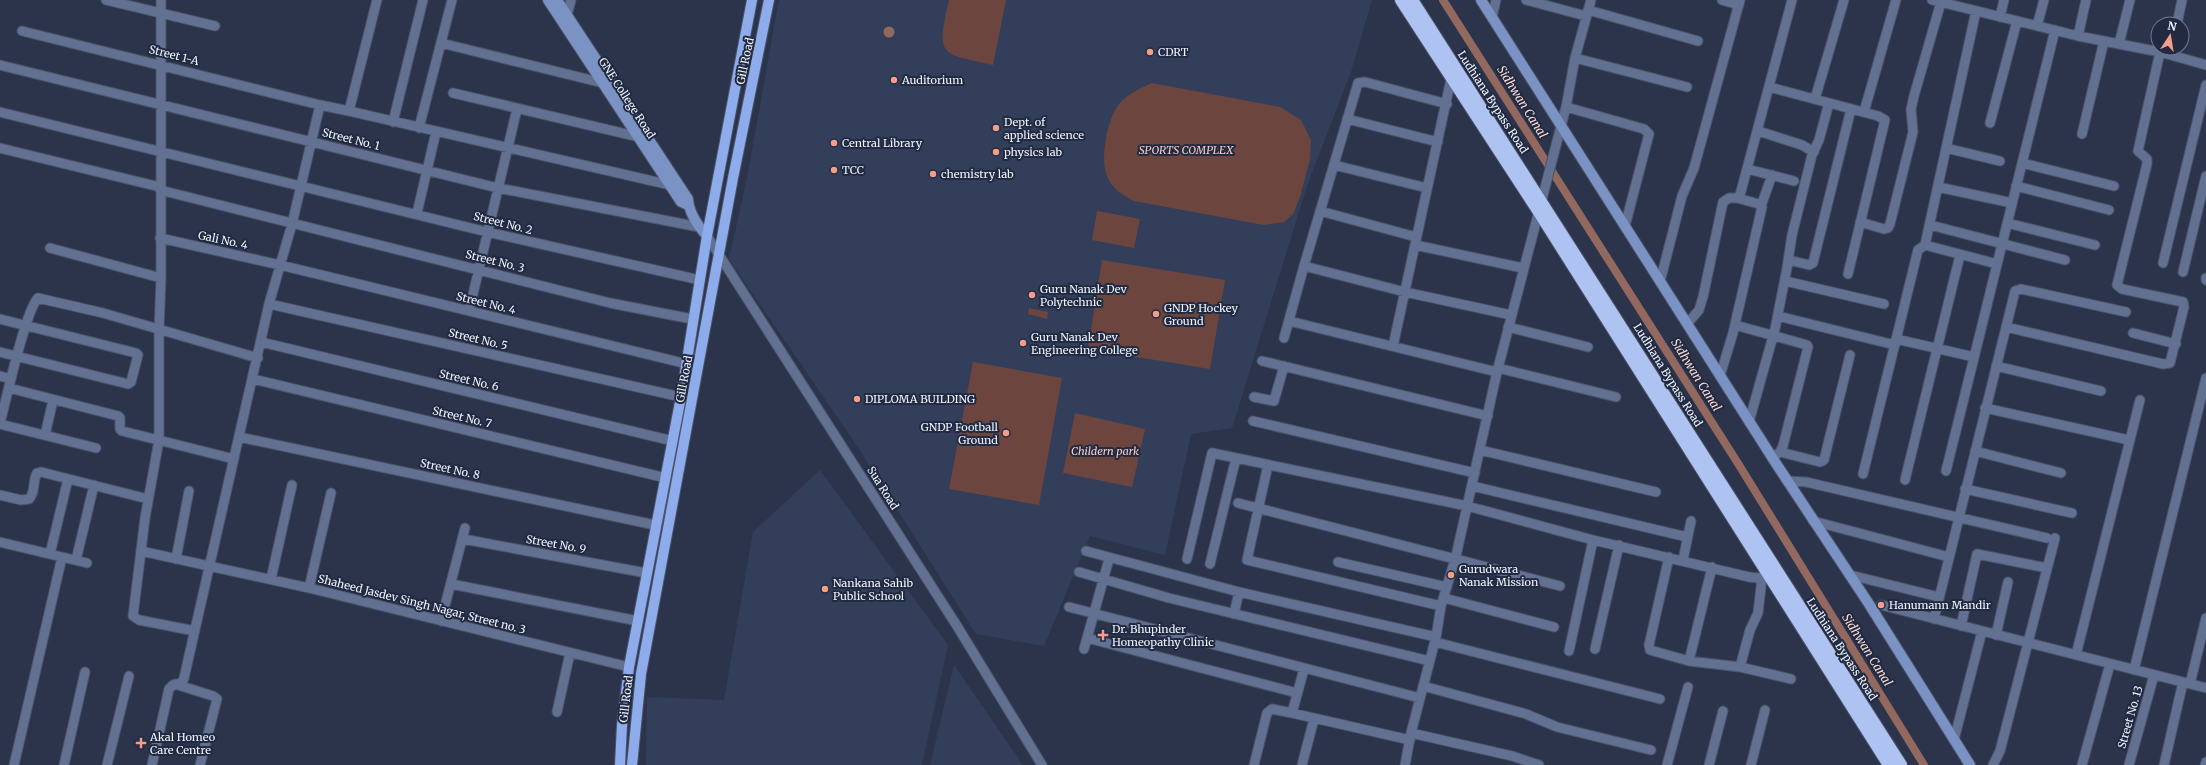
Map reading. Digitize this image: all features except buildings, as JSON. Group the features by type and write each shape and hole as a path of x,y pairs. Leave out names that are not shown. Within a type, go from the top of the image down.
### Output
{"highway":[{"name":"Ludhiana Bypass Road","path":"1401,0 1451,79 1542,202 1766,577 1889,765"},
{"name":"Ludhiana Bypass Road","path":"1412,0 1901,765"}],"main road":[{"name":"Gill Road","path":"620,765 622,717 629,667 655,525 673,441 687,364 692,319 752,0"},
{"name":"Gill Road","path":"632,765 641,674 719,254 769,0"}],"street":[{"path":"106,0 215,26"},
{"path":"161,0 161,278 159,330 159,440 148,499 133,616 139,620 195,631"},
{"path":"349,111 377,0"},
{"path":"393,122 423,0"},
{"path":"419,128 452,0"},
{"name":"GNE College Road","path":"548,0 681,202 688,205"},
{"name":"GNE College Road","path":"557,0 688,199 688,205 699,227"},
{"path":"567,15 571,0"},
{"path":"1481,0 1560,129 1624,226 1749,422 1776,455 1787,481 1850,575 1970,765"},
{"path":"1492,17 1496,0"},
{"path":"1526,0 1587,13 1698,41"},
{"path":"1405,765 1472,486 1497,370 1542,202 1566,107 1575,58 1591,0"},
{"path":"1660,282 1682,196 1694,168 1740,2 1722,0"},
{"path":"1737,198 1758,131 1792,0"},
{"path":"1815,99 1844,0"},
{"path":"1864,112 1896,0"},
{"path":"1932,0 2078,36 2150,50"},
{"path":"2000,17 2004,0"},
{"path":"2037,26 2044,0"},
{"path":"2078,36 2086,0"},
{"path":"2119,44 2130,0"},
{"path":"2179,16 2182,0"},
{"path":"1860,222 1884,229 1888,228 1890,224 1913,132 1912,109 1914,96 1941,2"},
{"path":"1863,474 1918,250 1925,245 1930,225 1976,11"},
{"path":"1990,123 2017,21"},
{"path":"1946,471 2055,30"},
{"name":"Street 1-A","path":"22,31 161,64 320,105 670,185"},
{"path":"2082,134 2104,41"},
{"path":"441,43 604,83"},
{"path":"2006,327 2163,364 2170,363 2176,344 2184,307 2183,302 2122,289 2117,285 2147,164 2147,159 2138,151 2159,56"},
{"path":"2183,56 2206,65"},
{"path":"1575,58 1687,86"},
{"name":"Street No. 1","path":"0,65 498,188 699,227"},
{"path":"1393,346 1451,79"},
{"path":"1284,338 1357,86 1362,82 1446,104"},
{"path":"2163,263 2206,85"},
{"path":"1769,87 1864,112 1885,120 1848,274"},
{"path":"452,93 639,137"},
{"path":"1749,422 1778,316 1792,236 1814,152 1829,103"},
{"path":"152,765 169,689 183,680 270,304 292,224 320,105"},
{"path":"1566,107 1647,130 1649,139 1624,226"},
{"path":"469,311 516,109"},
{"path":"1789,260 1809,264 1813,263 1851,109"},
{"name":"Street No. 2","path":"0,112 417,213 487,232 700,280"},
{"path":"1347,119 1438,142"},
{"path":"1758,131 1802,145 1814,152"},
{"path":"417,213 436,132"},
{"name":"Street No. 3","path":"0,148 160,188 292,224 610,303 692,319"},
{"path":"1946,148 2000,161"},
{"path":"2022,163 2114,186"},
{"path":"1334,165 1427,188"},
{"path":"1747,169 1794,181"},
{"path":"1720,376 1735,325 1761,206 1772,175"},
{"path":"2183,272 2206,176"},
{"path":"2016,186 2109,210"},
{"path":"1938,187 2012,204"},
{"path":"1687,324 1698,310 1703,297 1723,202 1729,198 1737,198 1761,206"},
{"path":"1320,211 1415,241 1524,268"},
{"path":"2007,223 2095,245"},
{"path":"1930,225 2065,260"},
{"name":"Sua Road","path":"699,227 719,254 957,626 1042,765"},
{"name":"Gali No. 4","path":"160,238 280,265"},
{"path":"1925,245 1997,264"},
{"path":"50,248 161,278"},
{"path":"1905,480 1960,255"},
{"name":"Street No. 4","path":"280,265 687,364"},
{"path":"1304,266 1405,292 1511,316"},
{"path":"1785,281 1884,304"},
{"path":"1934,619 2015,291 2019,288 2126,312"},
{"path":"96,448 0,424 26,326 35,301 38,298 44,298 258,358"},
{"name":"Street No. 5","path":"270,304 681,397"},
{"path":"1778,316 1974,358"},
{"path":"0,319 136,353 138,355 131,382 128,384 0,352"},
{"path":"1289,321 1497,370 1616,396"},
{"path":"1735,325 1807,345 1808,347 1776,455"},
{"path":"1508,327 1588,348"},
{"path":"2133,333 2176,344"},
{"name":"Street No. 6","path":"261,342 673,441"},
{"path":"1776,455 1820,462 1824,460 1850,355"},
{"path":"1262,361 1488,416"},
{"path":"1254,397 1274,401 1284,366"},
{"path":"1996,366 2101,391"},
{"path":"0,376 10,384 53,400 118,416 120,430 234,459"},
{"path":"2134,670 2206,378"},
{"name":"Street No. 7","path":"253,379 666,478"},
{"path":"45,435 53,400"},
{"path":"2076,655 2140,400"},
{"path":"1985,408 2129,440"},
{"path":"1253,421 1475,473"},
{"name":"Street No. 8","path":"239,437 655,525"},
{"path":"1480,450 1656,492"},
{"path":"1975,451 2061,473"},
{"path":"1187,559 1212,454 1236,458 1467,506 1593,540 1683,560 1749,577 1766,577 1758,612 1750,630 1740,667"},
{"path":"1210,564 1236,458"},
{"path":"1268,465 1247,560 1554,627"},
{"path":"0,495 21,500 30,499 32,496 36,473 40,472 148,499"},
{"path":"50,554 68,479"},
{"path":"1787,481 1806,482 1958,519 2051,538 2047,568 2028,643 2000,750 1993,765"},
{"path":"76,560 94,485"},
{"path":"271,579 292,485"},
{"path":"1472,486 1687,537"},
{"path":"1965,489 2072,513"},
{"path":"176,559 189,491"},
{"path":"308,588 331,493"},
{"path":"1238,503 1560,586"},
{"path":"1813,520 1949,557"},
{"path":"1683,560 1691,521"},
{"path":"441,621 465,528"},
{"name":"Street No. 9","path":"462,539 646,573"},
{"path":"1569,651 1593,540"},
{"path":"0,542 87,563"},
{"path":"1595,649 1619,546"},
{"name":"Shaheed Jasdev Singh Nagar, Street no. 3","path":"141,551 271,579 629,667"},
{"path":"1086,551 1109,559 1435,639 1660,699"},
{"path":"1961,626 1977,554 2047,568"},
{"path":"14,765 62,557"},
{"path":"1669,557 1649,648 1652,651 1689,661 1740,667 1792,679"},
{"path":"1084,649 1109,559"},
{"path":"1338,562 1447,587"},
{"path":"1689,661 1712,567"},
{"path":"1079,572 1103,580 1234,614 1430,661"},
{"path":"1850,575 1939,597"},
{"path":"1996,635 2008,582"},
{"path":"451,584 638,621"},
{"path":"1234,614 1239,592"},
{"path":"1881,605 2206,688"},
{"path":"1069,606 1304,669 1420,698"},
{"path":"2164,765 2186,683 2206,618"},
{"path":"1954,740 1982,631"},
{"path":"1087,638 1298,693"},
{"path":"557,712 570,653"},
{"path":"2082,765 2110,664"},
{"path":"1292,713 1304,669"},
{"path":"64,765 86,672"},
{"name":"Street No. 13","path":"2129,765 2154,675"},
{"path":"107,765 129,676"},
{"path":"175,684 213,696 217,699 200,765"},
{"path":"1423,686 1526,714 1557,727 1651,750"},
{"path":"1667,765 1688,687"},
{"path":"1254,765 1269,710 1292,713 1314,719 1512,756 1538,765"},
{"path":"1751,765 1765,710"},
{"path":"1710,765 1723,711"},
{"path":"1304,765 1314,719"}],"shaded area":[{"name":"Guru Nanak Dev Engineering College","path":"779,0 1372,0 1351,72 1308,183 1232,428 1191,434 1165,555 1090,536 1044,646 976,634 857,446 729,259 747,178"},
{"path":"887,27 891,27 893,28 893,36 887,37 884,34 884,30"},
{"name":"Nankana Sahib Public School","path":"820,470 948,645 922,765 646,765 647,697 724,700 753,532"},
{"path":"954,665 1023,765 930,765"}],"green space":[{"path":"949,0 1006,0 993,65 962,58 952,54 946,49 943,42 943,33"},
{"name":"SPORTS COMPLEX","path":"1152,83 1280,107 1301,120 1311,140 1310,159 1300,197 1293,214 1284,222 1264,225 1134,201 1115,188 1107,176 1104,161 1104,151 1113,113 1124,99"},
{"path":"1097,211 1140,219 1134,248 1092,240"},
{"name":"GNDP Hockey Ground","path":"1102,260 1225,280 1210,369 1088,349"},
{"path":"1029,308 1048,312 1047,319 1028,314"},
{"name":"GNDP Football Ground","path":"973,362 1062,378 1039,505 949,489"},
{"name":"Childern park","path":"1075,413 1145,429 1132,487 1063,473"}],"waterway":[{"name":"Sidhwan Canal","path":"1443,0 1739,465 1924,765"}],"place":[{"name":"CDRT","path":"1150,52"},
{"name":"Auditorium","path":"894,80"},
{"name":"Dept. of applied science","path":"996,128"},
{"name":"Central Library","path":"834,143"},
{"name":"physics lab","path":"996,152"},
{"name":"TCC","path":"834,170"},
{"name":"chemistry lab","path":"933,174"},
{"name":"Guru Nanak Dev Polytechnic","path":"1032,295"},
{"name":"GNDP Hockey Ground","path":"1156,314"},
{"name":"Guru Nanak Dev Engineering College","path":"1023,343"},
{"name":"DIPLOMA BUILDING","path":"857,399"},
{"name":"GNDP Football Ground","path":"1006,433"},
{"name":"Gurudwara Nanak Mission","path":"1451,575"},
{"name":"Nankana Sahib Public School","path":"825,589"},
{"name":"Hanumann Mandir","path":"1881,605"},
{"name":"Dr. Bhupinder Homeopathy Clinic","path":"1103,635"},
{"name":"Akal Homeo Care Centre","path":"141,743"}]}
